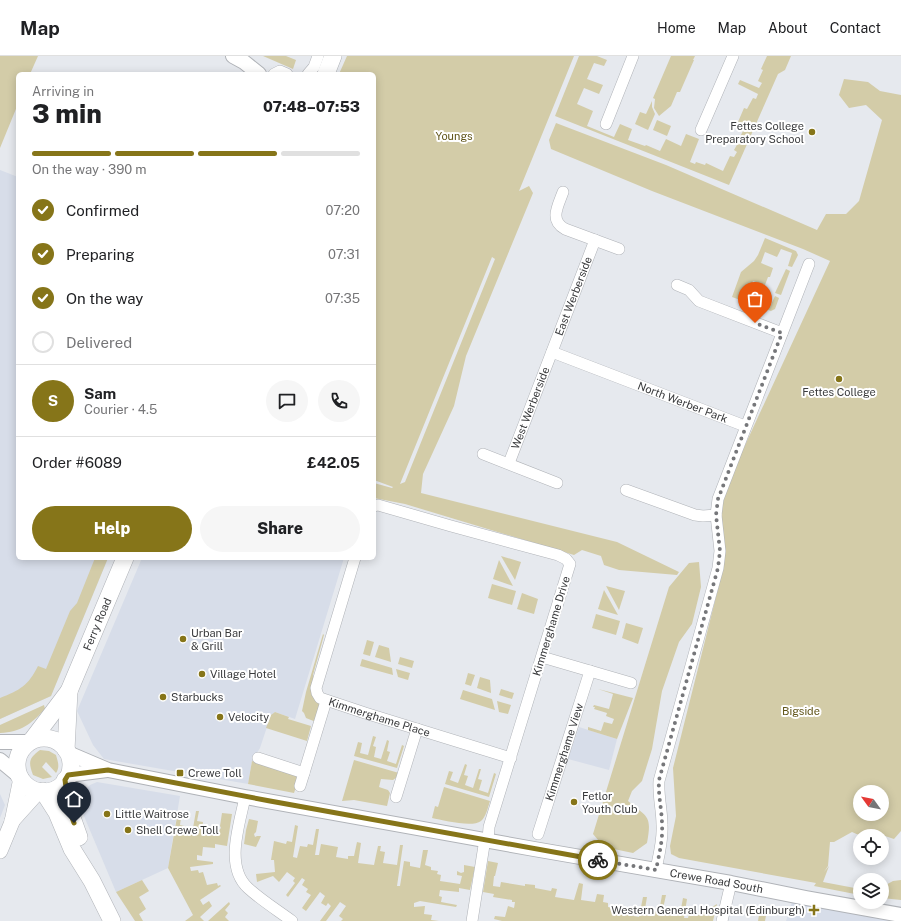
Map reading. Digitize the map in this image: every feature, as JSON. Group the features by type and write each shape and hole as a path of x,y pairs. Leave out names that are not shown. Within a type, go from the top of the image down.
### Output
{"main road":[{"path":"327,72 333,56"},
{"name":"Ferry Road","path":"31,741 69,691 124,560"},
{"name":"Ferry Road","path":"67,752 69,691"},
{"path":"67,778 56,789 41,791 28,787 20,777 17,770 18,757 24,746 38,738 51,739 57,741 67,752 70,764 67,778 69,809 92,882"},
{"path":"0,851 12,822 20,777"},
{"path":"12,822 41,791"},
{"path":"41,791 57,813 72,849 92,882 112,921"}],"street":[{"path":"233,56 244,62 256,72"},
{"path":"310,72 314,67 318,56"},
{"path":"606,124 633,56"},
{"path":"700,130 733,56"},
{"path":"563,192 556,214 557,223 565,229 619,249"},
{"name":"East Werberside","path":"552,352 595,240"},
{"path":"656,870 662,825 658,790 659,780 716,577 720,551 716,515 718,499 809,264"},
{"path":"677,285 689,290 699,301 782,333"},
{"name":"North Werber Park","path":"552,352 746,426"},
{"name":"West Werberside","path":"509,463 552,352"},
{"name":"West Werberside","path":"483,454 557,483"},
{"path":"626,490 695,515 716,515"},
{"name":"Kimmerghame Drive","path":"376,506 549,553 566,559 570,564 486,840 472,921"},
{"name":"Kimmerghame Place","path":"354,560 316,688 320,698 511,758"},
{"path":"542,657 631,683"},
{"name":"Kimmerghame View","path":"538,834 590,671"},
{"path":"300,786 326,701"},
{"path":"396,797 417,729"},
{"path":"0,742 31,741"},
{"name":"Crewe Road South","path":"67,752 108,770 245,797 731,883 901,915"},
{"path":"258,758 304,773"},
{"path":"0,760 20,777"},
{"name":"Crewe Road South","path":"67,778 108,770"},
{"path":"245,797 235,852 235,862 238,872 247,887 292,921"},
{"path":"722,921 731,883"}],"shaded area":[{"path":"0,170 16,176 16,560 107,560 51,696 0,719"},
{"path":"141,560 343,560 295,719 275,712 271,715 260,748 252,761 248,784 104,759 93,745 77,711"},
{"path":"579,727 617,739 609,770 568,759"},
{"path":"97,782 180,796 168,868 116,892 80,804 81,794 90,785"},
{"path":"0,794 5,805 0,818"},
{"name":"Western General Hospital (Edinburgh)","path":"792,902 901,921 786,921"}],"green space":[{"path":"0,56 38,56 31,72 16,72 16,109 0,148"},
{"path":"263,56 286,56 296,60 293,69"},
{"name":"Youngs","path":"347,56 574,56 519,191 529,186 533,193 466,356 454,406 423,474 421,493 617,542 679,572 677,575 619,570 604,565 601,556 582,550 574,555 405,504 376,498 376,484 393,487 376,481 376,72 340,72","holes":["492,257 495,259 405,482 400,484"]},
{"path":"579,56 597,56 607,60 604,66 594,63 587,79 603,85 599,94 584,88 577,104 593,111 587,126 614,137 620,124 632,129 628,140 660,151 666,139 681,146 686,134 699,139 690,162 705,165 706,163 723,171 730,156 734,157 737,152 734,150 741,140 739,139 743,131 745,132 747,126 738,122 744,108 747,109 753,98 756,99 758,94 738,84 740,80 759,88 762,83 758,81 763,70 761,69 767,56 791,56 785,70 778,74 729,185 555,116"},
{"path":"671,56 695,56 680,92 677,92 671,106 659,116 654,108 655,99 653,98"},
{"name":"Bigside","path":"844,79 868,82 880,91 901,95 901,831 894,839 889,837 889,829 853,829 853,832 834,842 830,842 828,866 824,872 829,866 823,882 853,888 853,894 814,886 816,883 679,858 671,854 670,846 676,816 673,768 724,565 721,522 723,493 830,261 803,249 652,191 551,149 549,140 556,123 666,165 817,230 826,214 846,214 859,201 882,120 866,105 849,108 839,95"},
{"path":"652,101 652,107 655,114 648,130 635,124 640,112 646,114"},
{"path":"657,120 671,126 667,136 653,130"},
{"path":"765,238 796,251 798,255 792,267 788,266 792,253 781,249 777,257 765,252 761,263 773,268 770,277 768,277 765,285 753,281 749,292 761,297 759,302 770,307 775,296 779,298 775,309 771,311 732,297 741,272 754,261"},
{"path":"786,269 790,271 781,295 775,293"},
{"path":"501,556 521,562 515,580"},
{"path":"94,560 107,560 51,696 0,719 0,698 18,690 27,683 38,666 46,669 70,611 77,603"},
{"path":"499,560 513,586 493,579"},
{"path":"699,562 701,587 692,624 679,642 662,691 652,749 642,781 632,791 628,801 647,818 649,827 647,843 633,853 604,847 593,834 669,587 689,563"},
{"path":"492,584 516,591 512,605 488,598"},
{"path":"606,586 625,591 619,610"},
{"path":"604,590 618,615 598,609"},
{"path":"522,593 538,599 534,614 517,609"},
{"path":"596,614 620,621 616,635 592,628"},
{"path":"626,623 643,628 638,644 622,638"},
{"path":"323,634 324,635 313,675 321,704 316,722 306,718 302,711"},
{"path":"367,640 374,642 370,656 363,654"},
{"path":"379,645 389,648 391,662 375,657"},
{"path":"400,657 414,661 412,668 398,664"},
{"path":"362,659 392,668 393,675 360,666"},
{"path":"396,669 410,673 408,680 398,677"},
{"path":"468,673 475,675 471,686 465,684"},
{"path":"480,677 490,680 491,693 477,688"},
{"path":"501,689 514,693 512,699 499,695"},
{"path":"598,689 633,698 617,739 588,730 588,727 601,731 604,722 612,724 614,719 606,716 607,713 594,709 594,705 609,709 613,694"},
{"path":"463,690 492,699 495,710 460,699"},
{"path":"497,701 511,705 508,714 499,712"},
{"path":"44,705 45,709 30,723 14,731 0,733 0,725"},
{"path":"275,712 289,717 288,719 311,726 307,741 266,728 271,715"},
{"path":"373,736 376,737 373,746 376,747 374,757 381,759 387,740 389,741 387,751 390,752 387,761 396,764 402,745 404,746 397,768 354,756 358,742 362,743 360,753 368,755"},
{"path":"40,750 49,751 56,755 58,767 56,773 46,762 42,767 52,777 43,779 33,775 30,767 30,761"},
{"path":"354,760 399,773 393,780 381,779 379,787 388,790 390,793 387,806 354,800 342,801"},
{"path":"252,761 296,775 298,781 294,793 248,784"},
{"path":"465,764 467,765 464,775 468,776 465,785 473,788 479,769 481,769 478,779 482,780 479,790 488,793 494,773 496,774 489,797 445,784 449,771 453,772 450,780 458,783"},
{"path":"444,787 490,801 483,819 477,823 464,824 432,818 435,806 438,807"},
{"path":"196,811 199,811 197,821 203,822 202,829 214,831 214,828 219,830 221,828 222,813 232,814 227,846 215,844 215,848 203,847 202,856 197,855 197,860 213,862 213,864 190,867 191,871 198,870 199,873 203,872 207,885 217,883 218,886 221,886 200,900 203,905 209,901 212,906 200,917 204,921 185,921 193,915 168,868 177,817 181,818 180,825 193,828"},
{"path":"249,819 258,821 256,832 254,834 255,837 261,836 256,847 244,844"},
{"path":"295,825 298,826 293,857 297,858 300,846 307,847 308,844 313,845 316,829 319,829 315,855 319,855 321,844 338,847 336,857 348,859 348,856 354,856 357,842 361,843 358,863 374,865 378,846 381,846 380,851 385,852 383,863 397,865 400,845 403,845 397,886 400,886 404,861 410,862 410,866 420,868 423,850 428,850 425,865 431,867 431,870 438,871 437,874 441,875 440,881 460,884 462,876 457,875 457,871 461,873 464,872 464,865 475,867 470,890 459,888 459,892 440,890 439,896 442,897 441,902 457,905 456,907 420,901 414,903 414,907 425,906 424,914 432,915 431,920 439,921 341,921 343,919 339,916 346,906 340,902 326,921 320,921 331,906 328,903 326,906 321,903 325,896 320,892 306,911 302,908 311,895 306,892 308,889 302,885 305,880 302,878 288,897 286,895 295,883 293,881 295,878 287,872 279,882 273,876 257,882 256,874 275,872 274,860 271,860 274,841 286,844 287,841 292,842"},
{"path":"488,861 498,863 493,886 500,887 501,882 525,886 525,884 535,885 535,888 551,891 552,888 557,889 555,897 574,900 579,883 583,884 581,900 595,902 597,894 604,895 603,902 608,903 608,907 615,908 616,905 624,906 623,914 639,917 643,897 647,897 645,909 659,912 662,895 666,895 662,913 674,916 675,913 680,914 683,898 687,899 684,918 688,918 690,911 694,911 697,916 717,904 713,921 502,921 494,919 495,916 505,917 508,906 514,908 515,902 512,902 512,900 493,897 494,894 483,892"},
{"path":"142,880 149,891 139,897 146,909 139,914 143,921 135,921 116,892"},
{"path":"901,880 901,900 889,899 889,883"},
{"path":"229,902 230,904 225,910 228,913 225,917 229,921 208,921"},
{"path":"760,909 767,910 765,921 758,921"}],"way so far":[{"path":"598,860 656,870 662,835 658,790 659,780 718,568 720,551 716,508 718,499 782,333 755,323"}],"place":[{"name":"Fettes College Preparatory School","path":"812,132"},
{"name":"Fettes College","path":"839,379"},
{"name":"Urban Bar & Grill","path":"183,639"},
{"name":"Village Hotel","path":"202,674"},
{"name":"Starbucks","path":"163,697"},
{"name":"Velocity","path":"220,717"},
{"name":"Crewe Toll","path":"180,773"},
{"name":"Fetlor Youth Club","path":"574,802"},
{"name":"Little Waitrose","path":"107,814"},
{"name":"Shell Crewe Toll","path":"128,830"},
{"name":"Western General Hospital (Edinburgh)","path":"814,910"}],"route":[{"path":"74,823 69,809 65,780 68,775 108,770 406,826 598,860"}]}
